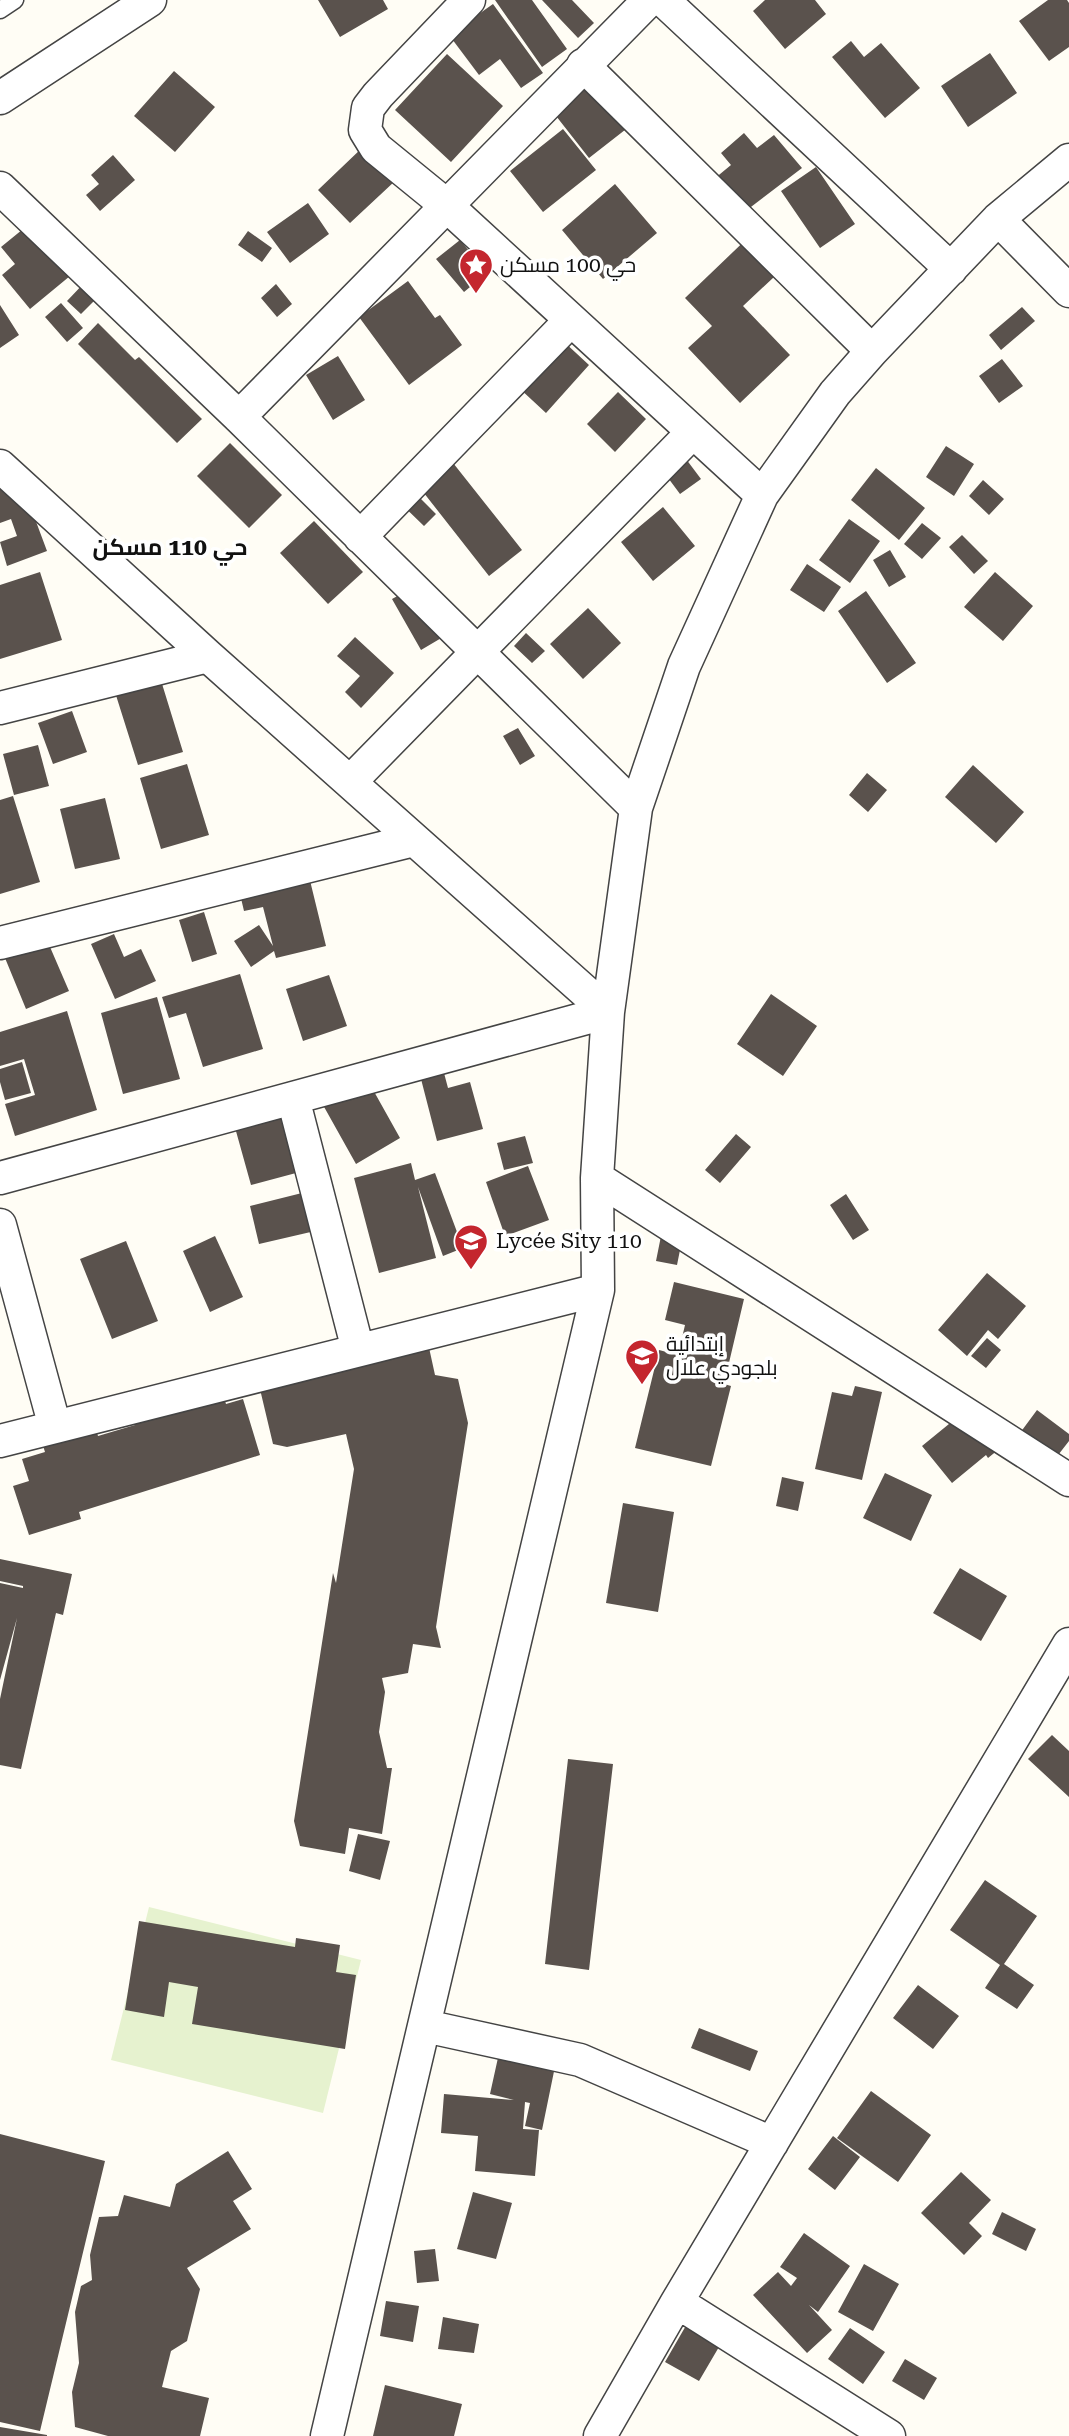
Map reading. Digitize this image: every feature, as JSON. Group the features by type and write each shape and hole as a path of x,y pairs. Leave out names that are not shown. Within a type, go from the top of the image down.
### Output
{"street":[{"path":"0,98 150,0"},
{"path":"468,0 378,95 368,108 365,130 376,148 446,205 762,495"},
{"path":"239,417 649,0"},
{"path":"663,0 951,269"},
{"path":"583,65 872,351"},
{"path":"327,2436 598,1290 597,1178 608,1012 636,808 684,666 762,495 835,393 872,351 998,219 1069,160"},
{"path":"0,188 239,417 636,808"},
{"path":"998,219 1069,291"},
{"path":"360,537 571,320"},
{"path":"350,782 693,432"},
{"path":"0,466 208,656 608,1012"},
{"path":"0,708 208,656"},
{"path":"0,943 414,840"},
{"path":"0,1178 608,1012"},
{"path":"293,1098 359,1350"},
{"path":"597,1178 1069,1480"},
{"path":"0,1225 55,1427"},
{"path":"0,1441 598,1290"},
{"path":"600,2436 1069,1644"},
{"path":"425,2026 580,2060 772,2143"},
{"path":"677,2302 889,2436"}],"lane":[{"path":"0,10 15,0"}],"green space":[{"path":"149,1907 361,1960 323,2113 111,2060"}],"building":[{"path":"318,0 383,0 388,9 340,37"},
{"path":"495,0 532,0 567,49 542,67"},
{"path":"542,0 572,0 594,23 578,38"},
{"path":"765,0 815,0 826,14 785,49 753,11"},
{"path":"1048,0 1067,0 1069,3 1069,47 1049,61 1019,21"},
{"path":"493,4 543,73 521,88 500,59 479,75 449,35"},
{"path":"851,41 864,57 881,43 920,88 885,118 832,57"},
{"path":"990,53 1017,93 968,127 941,86"},
{"path":"447,54 503,106 451,162 395,110"},
{"path":"174,71 215,107 175,152 134,116"},
{"path":"603,74 639,119 589,158 549,107 577,85 582,91"},
{"path":"563,129 596,170 543,212 510,171"},
{"path":"744,133 757,148 774,135 802,168 743,213 714,179 731,165 721,153"},
{"path":"363,147 395,181 350,223 318,190"},
{"path":"113,155 135,180 100,211 86,195 99,184 91,175"},
{"path":"816,167 855,224 820,248 781,191"},
{"path":"615,184 657,233 603,279 562,230"},
{"path":"308,203 329,234 290,263 267,232"},
{"path":"28,225 70,276 30,309 2,275 15,264 1,247"},
{"path":"757,229 789,263 743,306 790,355 740,403 688,348 712,326 685,298"},
{"path":"248,231 272,248 262,262 238,245"},
{"path":"460,240 487,273 464,292 436,259"},
{"path":"86,281 100,295 81,314 67,301"},
{"path":"408,281 435,318 440,315 462,345 409,385 359,317"},
{"path":"276,284 292,304 277,317 261,298"},
{"path":"61,303 83,328 67,342 45,317"},
{"path":"0,305 19,335 0,348"},
{"path":"1022,307 1035,321 1001,350 989,335"},
{"path":"98,323 135,360 139,357 202,419 177,443 78,344"},
{"path":"549,328 589,365 546,413 506,376"},
{"path":"338,356 365,400 333,420 306,375"},
{"path":"1002,359 1023,386 999,403 979,376"},
{"path":"618,392 646,419 615,452 587,424"},
{"path":"230,443 282,495 249,528 197,476"},
{"path":"946,446 974,464 954,496 926,477"},
{"path":"677,447 701,479 680,494 657,463"},
{"path":"442,449 522,550 489,576 409,474"},
{"path":"13,460 47,551 7,566 0,542 17,536 11,519 0,523 0,465"},
{"path":"876,468 925,508 899,540 851,500"},
{"path":"983,480 1004,499 989,515 969,496"},
{"path":"406,484 436,514 424,526 393,496"},
{"path":"663,507 695,546 653,581 621,542"},
{"path":"849,519 880,541 850,583 819,560"},
{"path":"314,521 363,572 328,604 280,553"},
{"path":"922,523 941,538 922,559 904,544"},
{"path":"962,535 988,561 974,574 949,547"},
{"path":"890,550 906,577 889,587 873,560"},
{"path":"807,564 841,587 824,612 790,590"},
{"path":"40,572 62,640 0,659 0,585"},
{"path":"995,572 1033,606 1003,641 964,607"},
{"path":"414,587 443,637 421,650 392,599"},
{"path":"866,591 916,663 887,683 838,611"},
{"path":"588,608 621,643 583,679 550,644"},
{"path":"526,633 545,651 532,663 514,646"},
{"path":"355,637 394,673 361,708 345,692 360,676 337,656"},
{"path":"159,674 183,752 138,765 114,689"},
{"path":"72,711 87,752 53,764 38,723"},
{"path":"518,728 535,756 520,765 503,736"},
{"path":"38,745 49,786 14,795 3,754"},
{"path":"187,764 209,835 161,849 140,778"},
{"path":"973,765 1024,812 996,843 945,797"},
{"path":"867,773 887,790 868,812 849,795"},
{"path":"13,796 40,882 0,894 0,800"},
{"path":"105,798 120,859 75,869 60,809"},
{"path":"304,856 326,946 276,958 274,951 251,967 234,941 259,925 273,946 263,907 244,911 235,873"},
{"path":"204,912 217,954 192,962 179,920"},
{"path":"114,934 124,957 141,949 156,981 115,999 91,944"},
{"path":"47,940 69,991 26,1009 5,958"},
{"path":"240,974 263,1049 203,1067 186,1013 169,1018 162,997"},
{"path":"329,975 347,1026 303,1041 286,989"},
{"path":"771,994 817,1026 783,1076 737,1044"},
{"path":"157,997 180,1079 123,1094 101,1013"},
{"path":"67,1011 97,1110 15,1136 5,1104 35,1095 24,1059 0,1066 0,1032"},
{"path":"22,1062 31,1093 5,1100 0,1069"},
{"path":"444,1073 448,1088 470,1082 483,1129 437,1141 421,1079"},
{"path":"367,1079 400,1138 356,1164 323,1105"},
{"path":"279,1112 296,1173 251,1185 234,1124"},
{"path":"736,1134 751,1147 720,1183 705,1170"},
{"path":"525,1136 533,1163 504,1170 497,1143"},
{"path":"411,1163 415,1180 435,1173 463,1248 443,1256 418,1187 436,1258 379,1273 354,1178"},
{"path":"528,1166 549,1220 505,1236 486,1182"},
{"path":"306,1192 315,1231 259,1244 250,1206"},
{"path":"846,1194 869,1230 853,1240 830,1205"},
{"path":"662,1231 683,1235 677,1265 656,1261"},
{"path":"215,1236 243,1297 210,1312 183,1251"},
{"path":"126,1241 158,1321 112,1339 80,1259"},
{"path":"987,1273 1026,1306 998,1339 988,1330 967,1356 938,1330"},
{"path":"674,1282 744,1299 724,1384 731,1386 711,1466 635,1448 659,1350 678,1355 685,1325 665,1320"},
{"path":"987,1338 1001,1350 986,1368 971,1356"},
{"path":"428,1343 435,1375 458,1379 468,1423 436,1627 441,1648 413,1644 408,1673 382,1678 385,1692 379,1732 387,1768 392,1768 382,1834 349,1828 345,1854 300,1846 294,1821 333,1573 336,1583 354,1469 346,1434 287,1447 273,1444 259,1385"},
{"path":"218,1379 226,1404 243,1399 260,1455 79,1512 81,1519 29,1535 13,1486 29,1481 22,1459 45,1452 37,1427 90,1410 98,1436 135,1425 129,1407"},
{"path":"855,1386 882,1392 862,1480 815,1469 832,1392 852,1396"},
{"path":"1037,1410 1069,1434 1069,1441 1055,1459 1020,1433"},
{"path":"960,1415 1009,1441 988,1458 986,1455 952,1483 922,1446"},
{"path":"885,1473 932,1495 911,1541 863,1518"},
{"path":"782,1477 804,1482 798,1511 776,1506"},
{"path":"623,1503 674,1512 658,1612 606,1603"},
{"path":"0,1559 72,1574 63,1615 56,1613 21,1769 0,1765 0,1699 17,1618 0,1680 0,1583 23,1586 0,1581"},
{"path":"960,1568 1007,1596 981,1641 933,1613"},
{"path":"1052,1735 1069,1751 1069,1797 1028,1759"},
{"path":"568,1759 613,1764 589,1970 545,1964"},
{"path":"358,1834 390,1841 380,1880 349,1871"},
{"path":"985,1880 1037,1916 1004,1964 1034,1985 1017,2009 985,1988 1000,1965 950,1930"},
{"path":"139,1921 295,1947 296,1938 340,1945 336,1972 356,1975 345,2049 192,2024 198,1987 169,1982 164,2017 125,2010"},
{"path":"918,1985 959,2016 933,2049 893,2018"},
{"path":"699,2028 758,2051 750,2071 691,2048"},
{"path":"503,2035 559,2047 542,2130 525,2126 530,2103 525,2102 523,2129 539,2130 535,2176 475,2171 478,2136 441,2133 444,2094 514,2100 490,2094"},
{"path":"871,2091 931,2135 898,2182 837,2138"},
{"path":"0,2134 105,2161 40,2431 0,2422"},
{"path":"833,2136 860,2157 835,2190 808,2169"},
{"path":"228,2151 252,2189 233,2201 251,2229 187,2268 200,2289 187,2341 171,2351 162,2387 209,2398 200,2436 108,2436 75,2427 72,2392 79,2363 75,2312 81,2286 92,2280 90,2255 99,2217 118,2216 124,2195 170,2207 176,2184"},
{"path":"961,2172 991,2200 969,2223 982,2236 964,2255 921,2213"},
{"path":"473,2192 512,2203 496,2259 457,2249"},
{"path":"1002,2212 1036,2229 1026,2251 992,2234"},
{"path":"804,2233 850,2266 818,2312 809,2305 832,2330 807,2353 753,2295 778,2272 791,2286 797,2278 780,2267"},
{"path":"435,2249 439,2281 417,2283 414,2251"},
{"path":"864,2264 899,2284 873,2331 838,2312"},
{"path":"386,2301 419,2306 413,2342 380,2336"},
{"path":"699,2303 733,2323 699,2381 665,2362"},
{"path":"443,2317 479,2324 474,2353 438,2349"},
{"path":"850,2328 885,2352 863,2384 828,2359"},
{"path":"905,2359 937,2378 924,2400 892,2381"},
{"path":"385,2385 462,2404 454,2436 373,2436"},
{"path":"0,2427 47,2435 47,2436 0,2436"}],"place":[{"name":"حي 100 مسكن","path":"476,295"},
{"name":"Lycée Sity 110","path":"471,1271"},
{"name":"إبتدائية بلجودي علال","path":"642,1386"}],"district":[{"name":"حي 110 مسكن","path":"170,547"}]}
